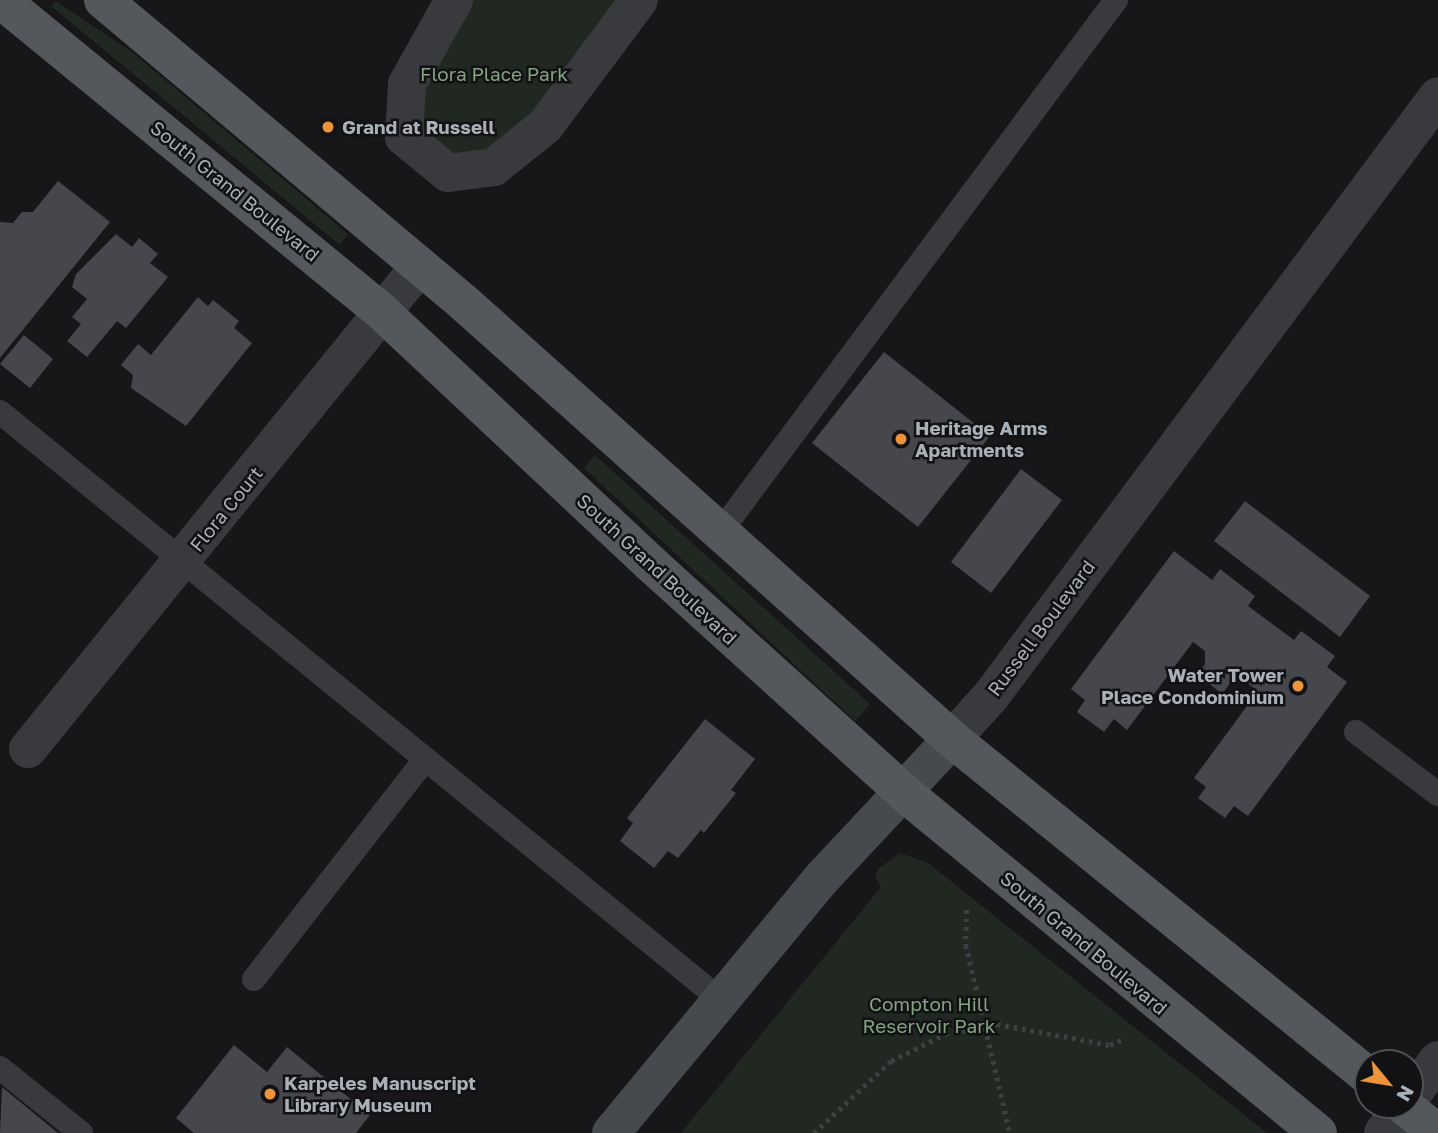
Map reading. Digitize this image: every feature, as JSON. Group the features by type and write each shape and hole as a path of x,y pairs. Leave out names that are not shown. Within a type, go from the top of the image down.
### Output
{"main road":[{"name":"South Grand Boulevard","path":"1,0 383,313 660,573 903,792 1155,1004 1318,1133"},
{"path":"103,0 420,266 718,535 952,739 1354,1065"},
{"name":"Russell Boulevard","path":"611,1133 822,878 952,739"},
{"path":"1421,1119 1438,1133"}],"street":[{"path":"454,0 407,85 404,137 448,173 494,167 545,126 639,0"},
{"name":"Russell Boulevard","path":"952,739 990,696 1438,96"},
{"name":"Flora Court","path":"28,749 184,561 420,266"},
{"path":"1424,1078 1438,1060"}],"lane":[{"path":"718,535 1116,0"},
{"path":"0,412 721,1000"},
{"path":"1356,732 1438,794"},
{"path":"254,979 425,759"},
{"path":"0,1068 81,1133"}],"path":[{"path":"967,910 966,945 982,1024 1010,1133"},
{"path":"814,1133 891,1061 917,1045 982,1024 1013,1025 1110,1045 1126,1038"}],"green space":[{"name":"Flora Place Park","path":"454,0 639,0 494,167 404,137"},
{"path":"56,1 132,52 348,234 340,245 51,6"},
{"path":"595,455 870,704 855,721 584,468"},
{"name":"Compton Hill Reservoir Park","path":"900,853 928,863 1267,1133 681,1133 881,887 875,877 878,869"}],"building":[{"path":"58,181 110,222 0,358 0,222 13,223 22,212 33,212"},
{"path":"116,234 132,247 139,238 158,254 150,263 168,277 126,328 117,321 87,357 67,341 81,324 72,317 87,299 72,287 76,274"},
{"path":"198,297 208,306 213,300 239,321 234,328 252,343 186,426 131,388 133,375 121,365 138,344 151,355"},
{"path":"24,335 53,359 30,388 0,364"},
{"name":"Heritage Arms Apartments","path":"884,352 990,436 918,527 812,443"},
{"path":"1021,469 1062,500 991,593 951,562"},
{"path":"1245,501 1370,596 1340,637 1214,541"},
{"name":"Water Tower Place Condominium","path":"1174,551 1212,580 1220,569 1255,596 1248,606 1294,640 1301,631 1335,656 1327,667 1347,682 1248,816 1234,806 1225,818 1198,798 1206,787 1194,778 1258,691 1247,683 1231,682 1222,694 1197,674 1205,664 1205,651 1193,642 1127,730 1114,719 1104,732 1077,712 1085,700 1071,689"},
{"path":"705,719 755,759 731,790 736,793 704,833 701,830 678,858 668,851 654,868 620,841 633,823 627,818"},
{"name":"Karpeles Manuscript Library Museum","path":"234,1045 267,1072 287,1047 370,1115 356,1133 194,1133 176,1118"},
{"path":"2,1087 58,1133 0,1133"}],"place":[{"name":"Grand at Russell","path":"328,127"},
{"name":"Heritage Arms Apartments","path":"901,439"},
{"name":"Water Tower Place Condominium","path":"1298,686"},
{"name":"Karpeles Manuscript Library Museum","path":"270,1094"}]}
